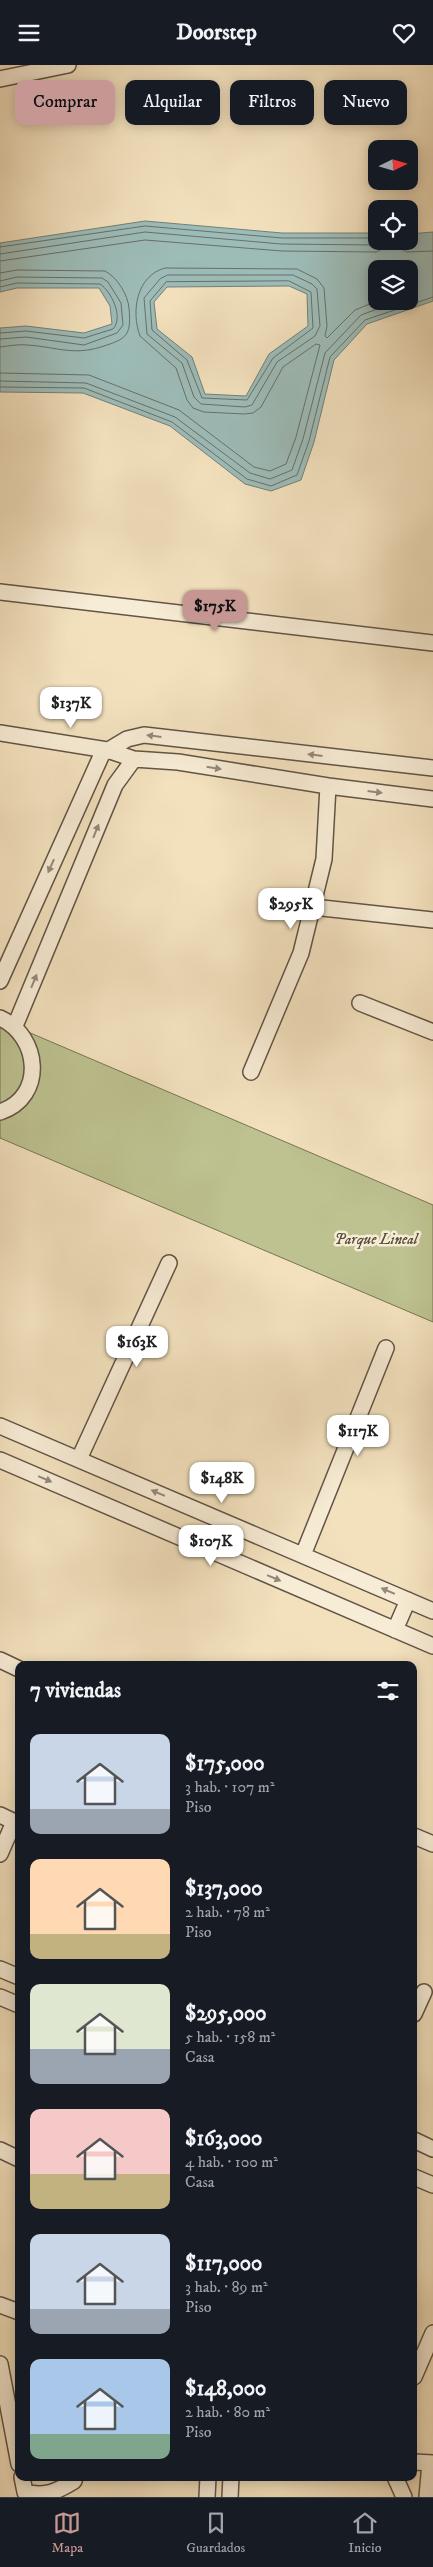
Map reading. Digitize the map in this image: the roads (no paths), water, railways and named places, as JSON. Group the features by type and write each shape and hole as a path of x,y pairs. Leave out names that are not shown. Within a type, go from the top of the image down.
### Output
{"street":[{"path":"0,79 68,65"},
{"path":"0,592 433,643"},
{"path":"0,733 107,750 134,759 178,762 328,786 433,799"},
{"path":"0,981 102,754 127,739 144,735 433,769"},
{"path":"16,1026 115,785 134,759"},
{"path":"251,1072 301,953 324,859 328,786"},
{"path":"313,907 433,920"},
{"path":"360,1003 433,1032"},
{"path":"0,1018 16,1026 26,1039 33,1071 29,1086 20,1100 0,1113"},
{"path":"79,1459 169,1263"},
{"path":"303,1555 386,1348"},
{"path":"0,1426 433,1611"},
{"path":"0,1460 433,1646"},
{"path":"395,1630 408,1600"},
{"path":"0,1660 15,1667"},
{"path":"0,1815 15,1822"},
{"path":"0,1854 15,1827"},
{"path":"417,1837 433,1844"},
{"path":"0,1969 15,1975"},
{"path":"417,2007 423,1992"},
{"path":"0,1997 15,2003"},
{"path":"417,2141 433,2149"},
{"path":"0,2150 15,2157"},
{"path":"417,2178 433,2185"},
{"path":"0,2305 15,2311"},
{"path":"417,2370 433,2333"},
{"path":"0,2364 5,2428 15,2454"},
{"path":"417,2462 431,2463 428,2497"},
{"path":"23,2481 25,2492 37,2497 55,2493 74,2481"},
{"path":"207,2497 208,2481"},
{"path":"230,2497 231,2481"},
{"path":"397,2481 404,2497"}],"water":[{"path":"145,221 282,233 368,233 368,250 418,250 418,233 433,232 433,301 418,306 418,260 368,260 368,310 407,310 367,324 334,360 314,442 301,480 271,491 245,484 170,426 83,393 0,392 0,328 26,326 84,333 112,324 110,306 99,288 17,288 0,292 0,243","holes":["289,286 307,294 308,326 269,354 246,396 205,394 192,357 157,329 154,302 167,287"]}],"park label":[{"name":"Parque Lineal","path":"376,1239"}]}
